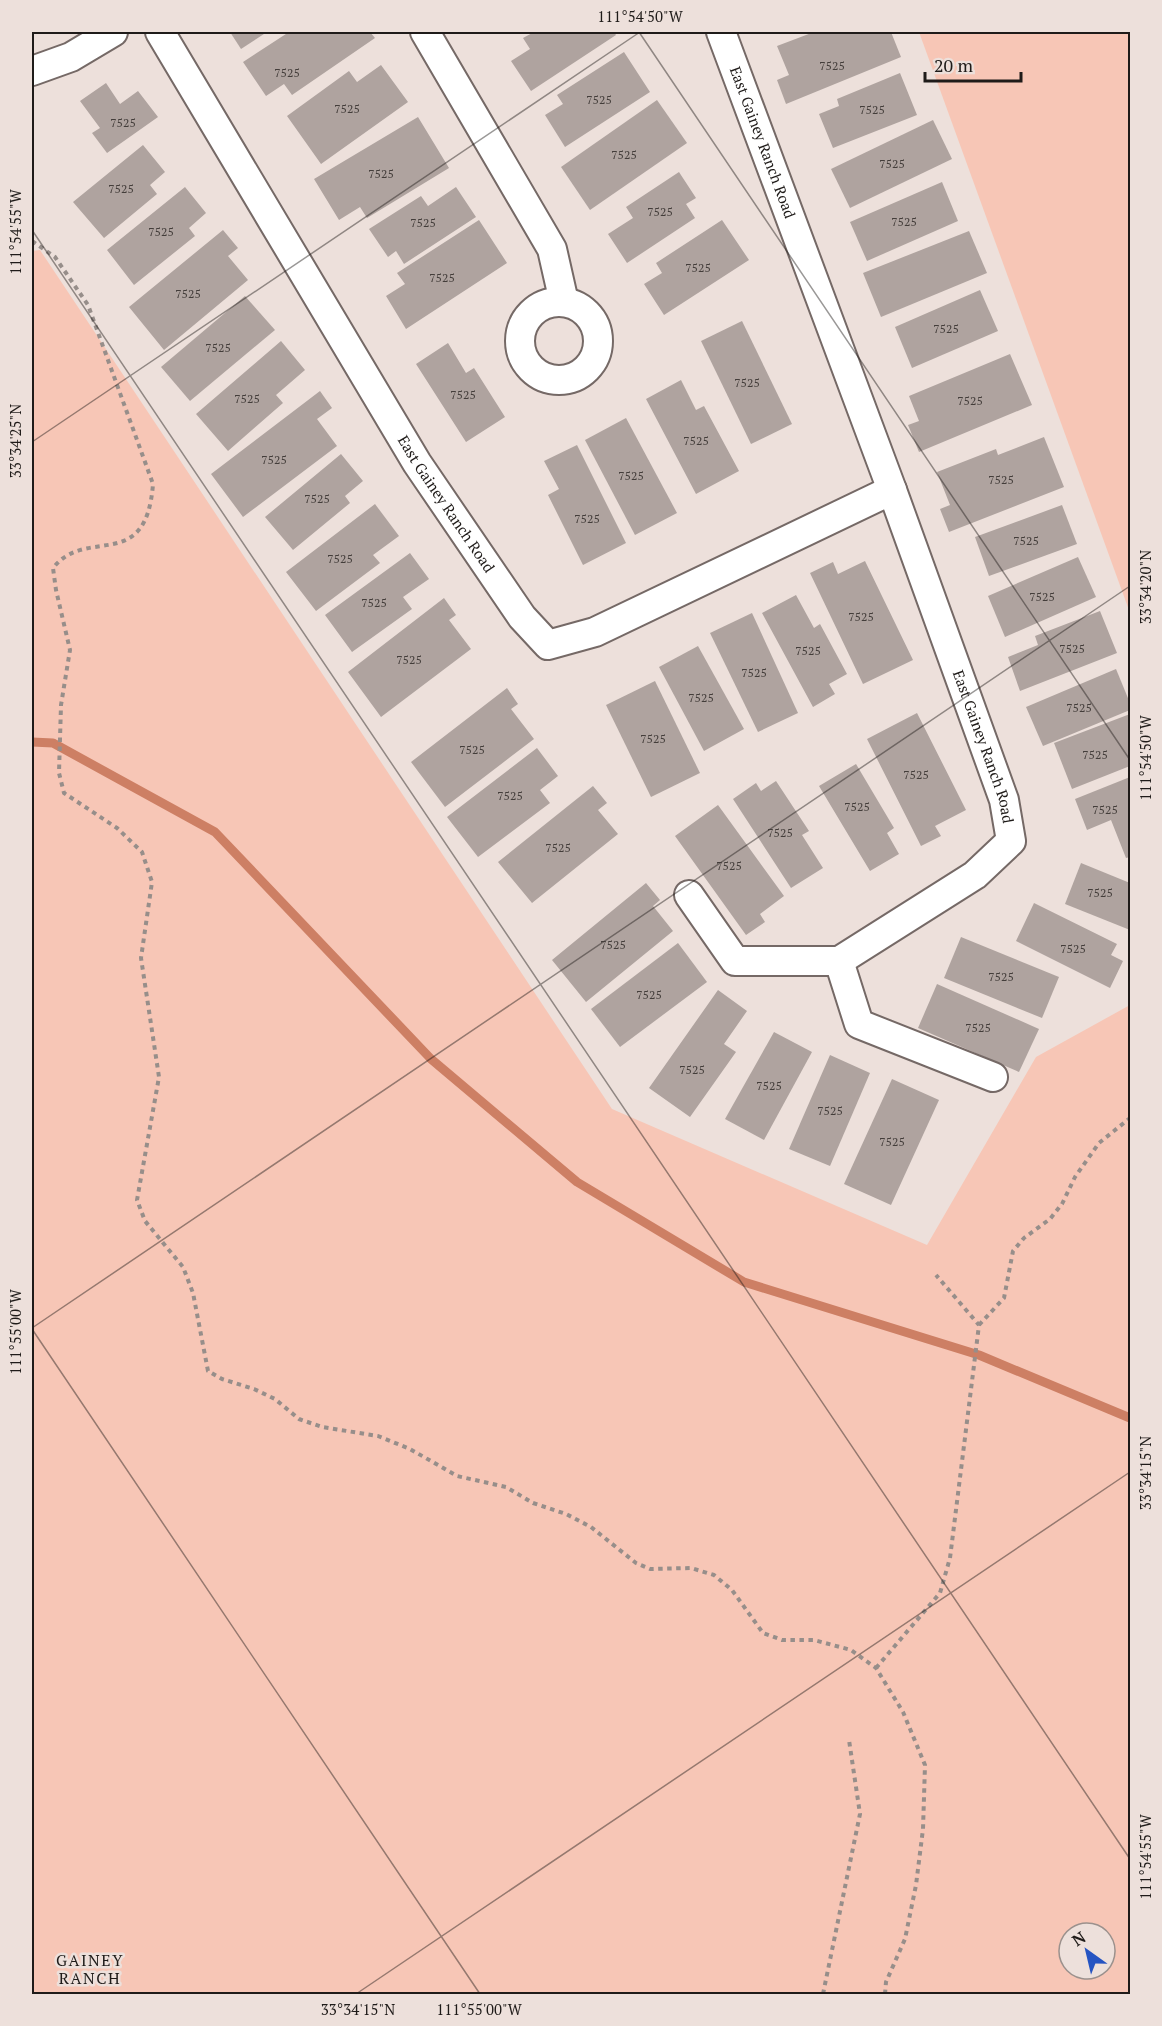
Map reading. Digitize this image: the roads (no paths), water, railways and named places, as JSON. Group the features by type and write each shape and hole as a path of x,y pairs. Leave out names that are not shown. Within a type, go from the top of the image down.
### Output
{"street":[{"path":"32,71 71,57 113,32"},
{"name":"East Gainey Ranch Road","path":"159,32 417,463 522,617 548,645 595,632 892,490"},
{"path":"425,32 552,249 564,302"},
{"name":"East Gainey Ranch Road","path":"721,32 892,490 1004,800 1011,841 975,875 839,961"},
{"path":"689,895 735,961 839,961 859,1024 993,1077"}],"waterway":[{"path":"32,742 53,743 215,832 431,1059 577,1182 744,1282 979,1355 1130,1418"}],"district":[{"name":"GAINEY RANCH","path":"90,1969"}]}
